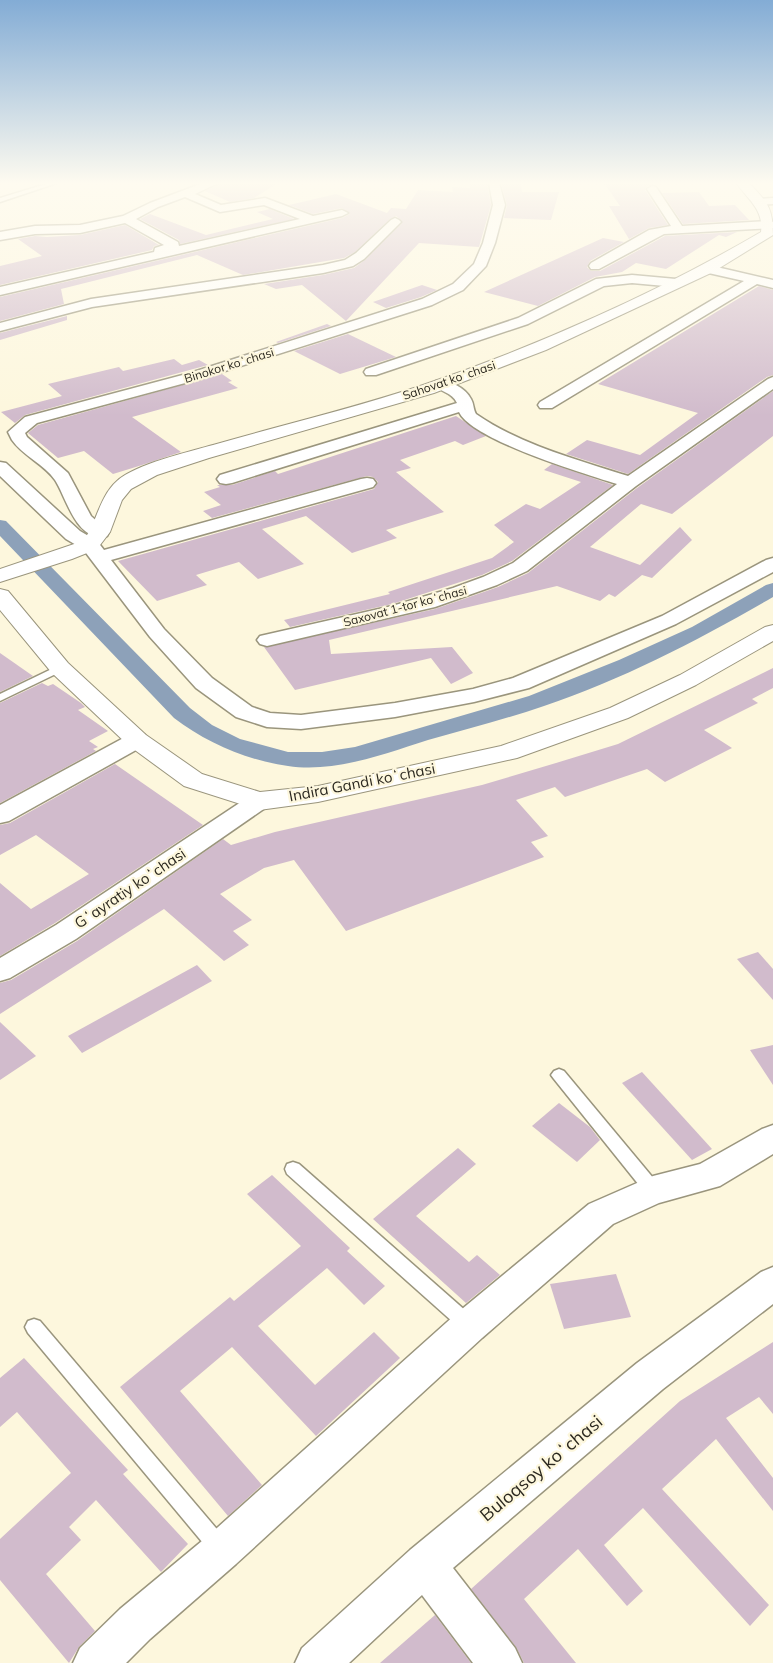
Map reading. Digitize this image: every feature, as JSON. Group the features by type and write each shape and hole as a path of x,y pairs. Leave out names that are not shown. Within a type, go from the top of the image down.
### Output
{"street":[{"path":"86,272 81,270 117,261"},
{"path":"0,291 136,261"},
{"path":"0,327 91,303 323,269 352,261"},
{"name":"Binokor koʻchasi","path":"97,545 62,477 20,440 16,432 31,420 204,373 427,302 458,287 480,266 482,261"},
{"path":"595,266 604,261"},
{"name":"Sahovat koʻchasi","path":"97,545 113,499 124,485 150,471 441,384 540,347 708,269 722,261"},
{"path":"708,269 773,284"},
{"path":"372,372 524,321 601,282 632,279 676,283"},
{"path":"546,405 755,280"},
{"name":"Saxovat 1-tor koʻchasi","path":"267,640 418,605 478,587 520,567 630,482 773,382"},
{"path":"441,384 457,392 466,404 466,411 469,417 482,426 553,458 630,482"},
{"path":"226,480 466,404"},
{"path":"0,467 72,535 97,545 157,633 204,684 244,712 267,720 300,722 395,710 474,696 521,684 669,620 773,564"},
{"path":"4,574 97,545 367,483"},
{"name":"Indira Gandi koʻchasi","path":"0,596 60,668 137,740 193,780 258,801 318,794 508,752 619,713 688,680 773,632"},
{"path":"0,815 137,740"},
{"name":"Gʻayratiy koʻchasi","path":"0,971 66,932 258,801"},
{"path":"95,1663 135,1624 222,1550 469,1326 601,1214 652,1190 708,1176 773,1138"},
{"name":"Buloqsoy koʻchasi","path":"317,1663 426,1565 650,1376 773,1283"},
{"path":"426,1565 500,1663"}],"lane":[{"path":"0,698 60,668"},
{"path":"560,1075 652,1190"},
{"path":"293,1169 469,1326"},
{"path":"34,1327 222,1550"}],"building":[{"path":"23,261 106,261 0,285 0,266"},
{"path":"158,261 175,261 61,289 64,304 0,321 0,297"},
{"path":"210,261 329,261 243,275"},
{"path":"364,261 403,261 346,321 302,285 276,289 264,284 323,275 354,268"},
{"path":"553,261 591,261 587,267 591,271 600,271 619,261 679,261 666,269 636,263 622,272 595,277 538,306 484,292"},
{"path":"422,285 437,290 386,308 373,302"},
{"path":"759,286 773,290 773,375 767,377 628,474 566,454 587,440 640,455 698,413 598,384"},
{"path":"67,316 67,320 0,340 0,333"},
{"path":"327,324 331,326 278,343 276,342"},
{"path":"348,334 396,357 340,374 294,351"},
{"path":"174,359 182,365 199,360 208,365 25,415 15,423 1,412 62,396 48,384 119,367 123,371"},
{"path":"222,374 232,381 228,382 238,388 132,417 181,452 113,474 84,451 58,458 28,433 38,425"},
{"path":"773,391 773,436 672,514 641,504 590,547 640,565 680,527 692,540 652,578 642,575 615,597 609,594 600,601 557,586 329,640 331,654 452,647 473,673 451,684 431,658 295,690 264,647 435,609 498,587 528,573 637,488"},
{"path":"456,416 486,436 463,445 455,441 400,460 411,468 396,472 444,512 386,530 397,538 352,553 306,516 262,529 304,564 258,579 239,562 196,575 207,585 157,601 118,561 374,489 378,482 373,477 367,476 212,518 203,511 221,505 204,492 220,487 217,485 232,485 275,471 278,474"},
{"path":"552,464 613,485 512,561 482,575 392,604 290,627 284,620 390,594 388,592 492,558 514,542 494,525 526,504 540,509 581,482 544,470"},
{"path":"0,653 33,676 0,692"},
{"path":"773,668 773,688 752,699 758,703 704,730 732,748 665,782 647,769 565,797 555,787 516,800 548,836 531,842 544,857 346,931 294,860 264,868 220,894 252,920 233,931 249,945 224,961 164,909 0,1014 0,983 11,980 77,941 223,839 231,845 275,832 482,785 618,744"},
{"path":"42,683 48,686 53,684 81,703 85,707 78,710 108,731 89,741 98,747 93,749 96,751 0,803 0,703"},
{"path":"115,764 203,825 55,923 0,956 0,883 31,909 89,874 36,835 0,855 0,825 10,823"},
{"path":"758,952 773,969 773,1000 737,959"},
{"path":"197,965 212,981 82,1053 68,1036"},
{"path":"0,1022 36,1056 0,1080"},
{"path":"773,1045 773,1085 750,1050"},
{"path":"642,1072 712,1149 692,1160 622,1083"},
{"path":"559,1103 590,1127 600,1140 577,1162 532,1126"},
{"path":"458,1148 476,1164 416,1216 469,1262 477,1255 500,1275 466,1303 373,1219"},
{"path":"272,1175 350,1248 347,1251 385,1286 364,1305 327,1268 258,1326 315,1385 374,1332 400,1358 316,1436 232,1347 180,1391 262,1485 228,1516 120,1387 230,1297 234,1301 301,1246 247,1194"},
{"path":"616,1274 631,1317 564,1329 550,1284"},
{"path":"773,1342 773,1414 759,1397 726,1418 773,1478 773,1511 716,1439 662,1489 769,1605 750,1626 643,1508 604,1545 643,1591 627,1606 578,1549 524,1599 576,1663 524,1663 516,1647 471,1589 680,1401"},
{"path":"24,1358 128,1470 123,1474 188,1544 161,1572 96,1500 69,1527 81,1540 46,1574 95,1631 79,1647 69,1663 0,1580 0,1539 71,1473 17,1412 0,1427 0,1378"},
{"path":"435,1615 471,1663 380,1663"}],"waterway":[{"path":"0,525 182,713 204,730 232,744 288,759 322,759 357,754 537,701 627,665 699,631 773,589"}]}
